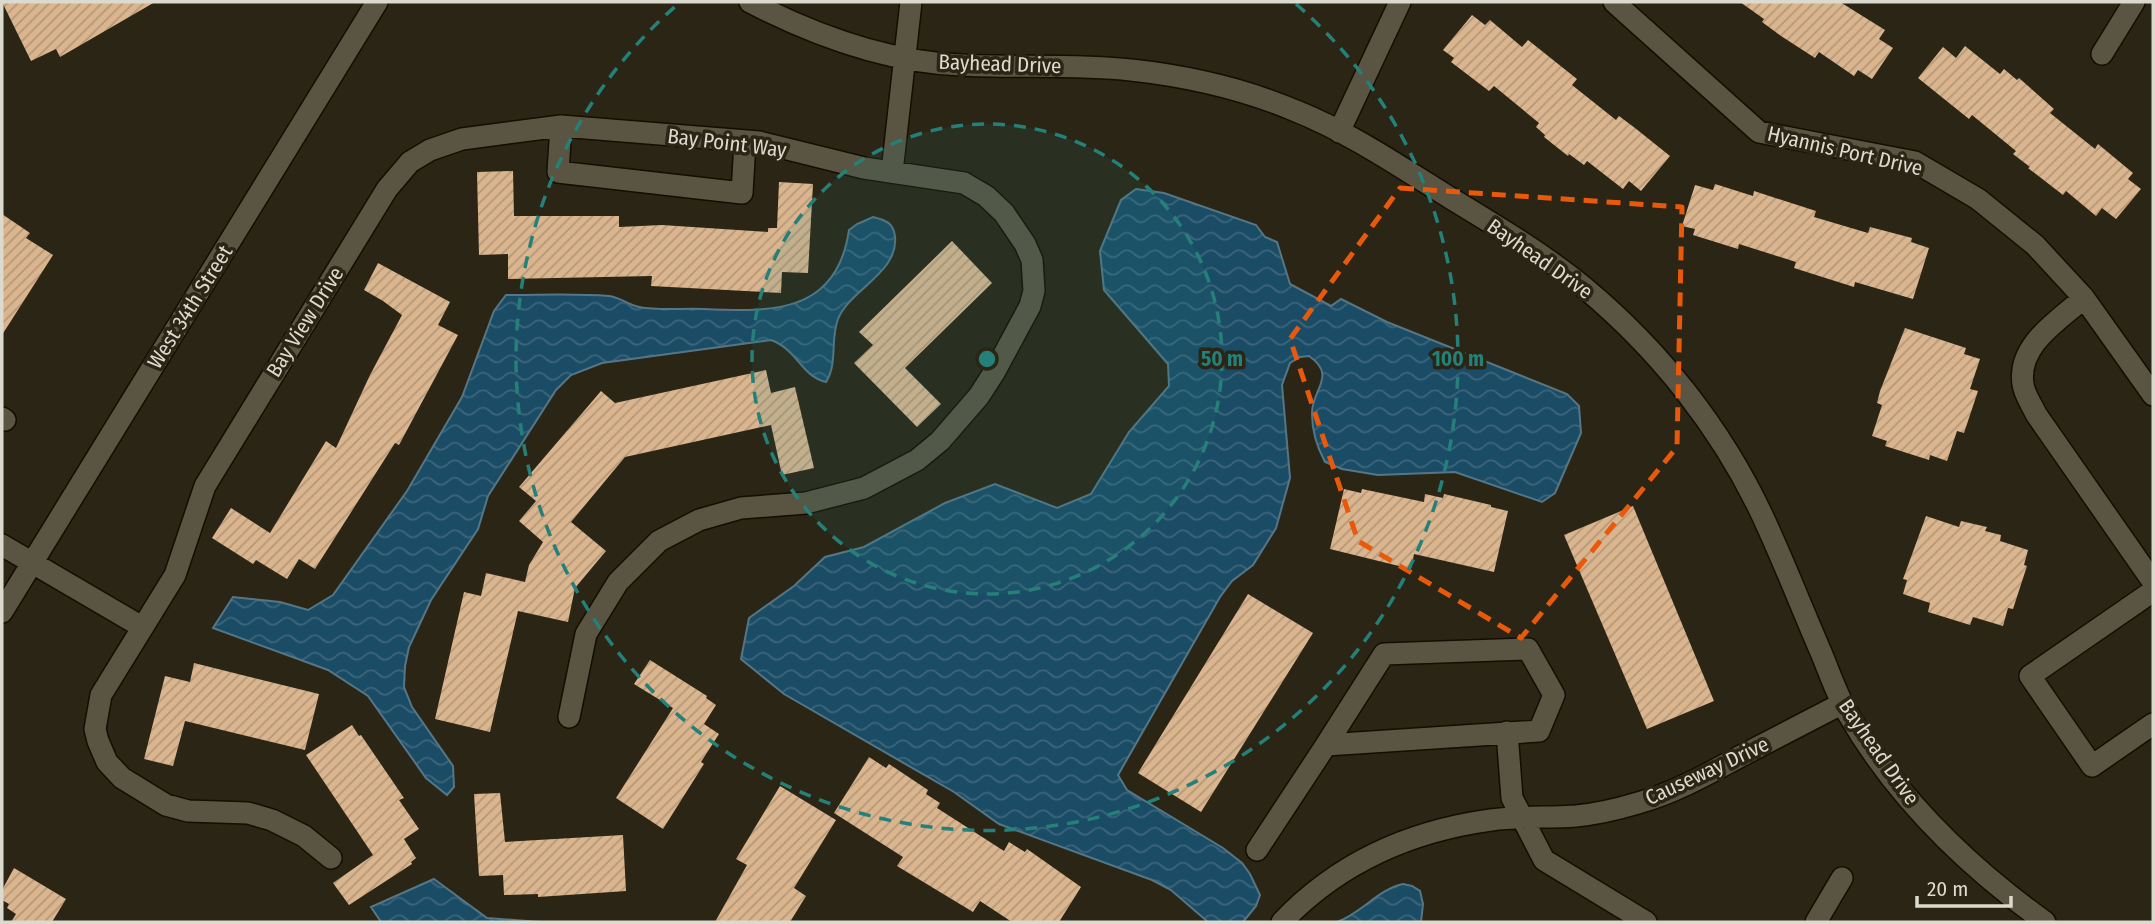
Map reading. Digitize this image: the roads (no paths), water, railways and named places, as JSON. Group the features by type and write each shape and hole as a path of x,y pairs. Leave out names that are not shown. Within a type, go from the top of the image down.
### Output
{"street":[{"name":"West 34th Street","path":"2,612 377,2"},
{"name":"Bayhead Drive","path":"750,2 817,33 905,58 957,65 1129,70 1173,76 1272,102 1299,112 1392,162 1544,257 1621,320 1699,408 1738,468 1764,519 1843,703 1882,763 1928,820 1989,879 2045,922"},
{"path":"892,172 911,2"},
{"path":"1339,132 1400,2"},
{"name":"Hyannis Port Drive","path":"1614,2 1759,132 1915,162 1978,199 2013,226 2084,298 2153,395"},
{"path":"2102,54 2134,2"},
{"path":"561,126 558,172 742,194 745,142"},
{"name":"Bay Point Way","path":"561,126 759,142 827,160 949,180 972,187 1004,213 1025,244 1032,260 1034,291 1030,306 995,371 970,408 940,441 917,460 850,493 806,503 741,508 699,520 659,541 618,582 586,634 569,717"},
{"name":"Bay View Drive","path":"331,858 304,836 260,816 173,808 131,785 107,762 95,729 101,695 180,562 198,500 205,486 387,189 402,171 430,150 462,139 561,126"},
{"path":"2084,298 2042,334 2024,358 2023,385 2036,414 2153,582"},
{"path":"2,545 142,627"},
{"path":"2153,591 2030,676 2092,766 2153,724"},
{"path":"1257,850 1384,654 1528,649 1554,695 1539,731 1326,745"},
{"name":"Causeway Drive","path":"1282,922 1341,872 1406,839 1463,824 1601,812 1667,794 1843,703"},
{"path":"1507,732 1512,798 1544,860 1646,922"},
{"path":"1816,922 1842,878"}],"water":[{"path":"1136,189 1164,193 1256,225 1265,237 1277,242 1290,284 1331,306 1341,299 1387,322 1567,394 1579,406 1581,433 1555,493 1542,502 1455,472 1378,475 1342,469 1325,462 1312,421 1322,370 1309,356 1300,357 1290,363 1282,385 1290,478 1276,528 1253,565 1232,581 1220,597 1118,775 1127,790 1223,848 1242,863 1260,895 1256,906 1243,922 1208,922 1171,890 1152,880 999,824 954,792 784,694 741,659 749,618 794,586 825,557 864,547 945,503 995,484 1057,508 1091,494 1129,432 1169,386 1168,364 1104,290 1100,251 1121,200"},
{"path":"873,217 885,221 892,228 895,236 894,249 882,271 844,308 838,319 832,367 826,382 811,374 780,344 771,340 602,363 571,375 556,390 488,496 478,529 431,600 409,647 404,687 412,707 453,766 454,787 447,795 426,778 368,696 328,670 213,628 233,597 280,602 308,610 333,595 407,491 462,397 494,311 506,295 609,296 635,306 655,309 754,310 777,307 798,302 816,293 831,278 842,258 849,230"},
{"path":"434,879 487,918 540,922 381,922 371,907"},
{"path":"1403,884 1420,891 1423,904 1421,922 1337,922 1385,891"}]}
